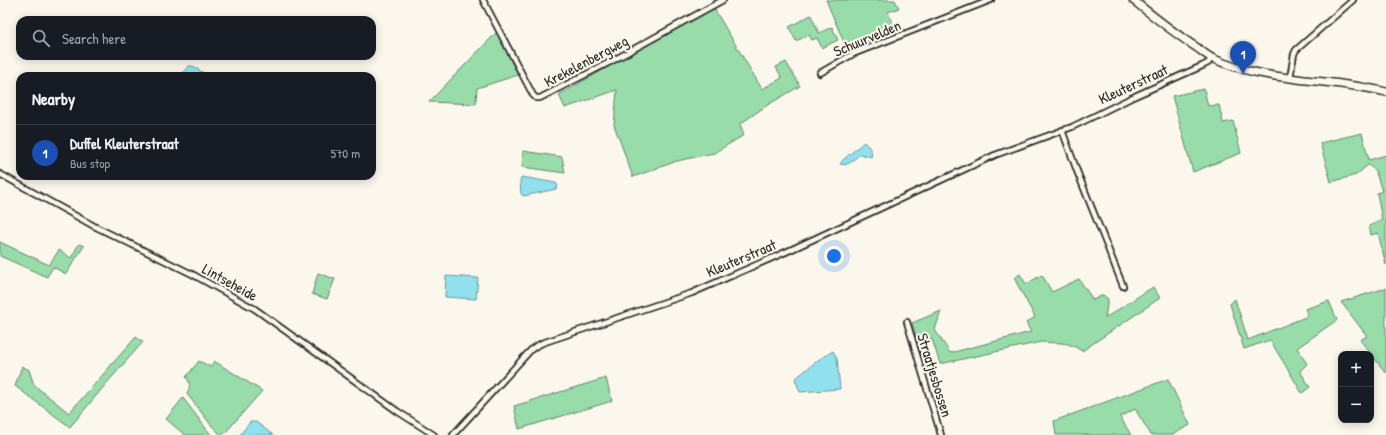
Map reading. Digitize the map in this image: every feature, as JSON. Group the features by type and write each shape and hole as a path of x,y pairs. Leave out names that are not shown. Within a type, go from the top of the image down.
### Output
{"street":[{"name":"Krekelenbergweg","path":"483,0 533,94 536,98 540,98 610,62 723,0"},
{"name":"Schuurvelden","path":"820,73 853,54 991,0"},
{"path":"1133,0 1185,40 1212,58 1247,71 1364,87 1386,92"},
{"path":"1290,78 1296,50 1353,0"},
{"name":"Kleuterstraat","path":"454,435 533,348 692,293 788,251 988,158 1062,130 1202,66 1208,63 1212,58"},
{"path":"1062,130 1123,286"},
{"name":"Lintseheide","path":"0,174 94,226 192,274 255,309 396,411 434,435"},
{"name":"Straatjesbossen","path":"907,322 941,435"}],"green space":[{"path":"826,0 895,0 899,8 888,12 897,35 849,54"},
{"path":"713,7 762,89 782,78 776,67 786,62 800,86 766,106 740,124 744,135 714,153 677,161 633,177 614,125 617,90 565,108 559,95"},
{"path":"811,15 819,33 832,27 838,40 822,48 817,38 812,40 809,35 796,41 789,27"},
{"path":"497,32 518,75 477,88 476,104 429,102"},
{"path":"1204,89 1208,106 1219,105 1223,123 1233,121 1241,153 1193,172 1172,96"},
{"path":"1362,133 1369,160 1386,155 1386,265 1378,233 1371,235 1369,226 1382,220 1377,193 1382,191 1375,170 1368,165 1356,175 1331,182 1320,143"},
{"path":"523,151 562,157 565,173 522,167"},
{"path":"0,242 49,265 59,250 71,258 79,244 84,246 66,274 53,267 47,277 0,256"},
{"path":"318,273 335,279 327,299 312,294"},
{"path":"1020,274 1026,284 1042,275 1052,292 1079,279 1093,300 1103,295 1108,299 1105,318 1153,287 1160,298 1082,351 1067,344 1041,342 940,364 932,339 918,343 912,323 941,311 935,330 950,353 1031,332 1026,323 1035,317 1014,278"},
{"path":"1386,288 1386,373 1374,358 1374,351 1369,351 1360,340 1367,336 1341,302"},
{"path":"1235,299 1248,340 1308,316 1305,309 1329,301 1337,320 1297,348 1307,364 1300,371 1310,387 1302,393 1270,340 1244,349 1230,304"},
{"path":"136,337 143,342 70,427 15,386 22,366 29,370 34,385 69,413"},
{"path":"199,361 211,367 214,361 262,391 225,433 221,435 187,394 190,385 186,377"},
{"path":"606,378 612,401 519,429 514,406"},
{"path":"1168,379 1190,425 1172,435 1151,435 1135,409 1120,417 1131,435 1056,435 1054,421"},
{"path":"183,398 211,435 185,435 166,419"}],"water":[{"path":"189,66 193,66 202,72 184,72"},
{"path":"864,142 872,153 871,157 860,154 849,163 843,165 840,164 843,160"},
{"path":"522,177 556,183 558,186 556,189 524,196 521,194 520,180"},
{"path":"446,276 478,278 476,299 445,297"},
{"path":"833,351 837,358 840,389 800,392 795,379 818,360"},
{"path":"250,422 256,422 273,435 240,435"}],"place":[{"name":"Duffel Kleuterstraat","path":"1243,74"}]}
